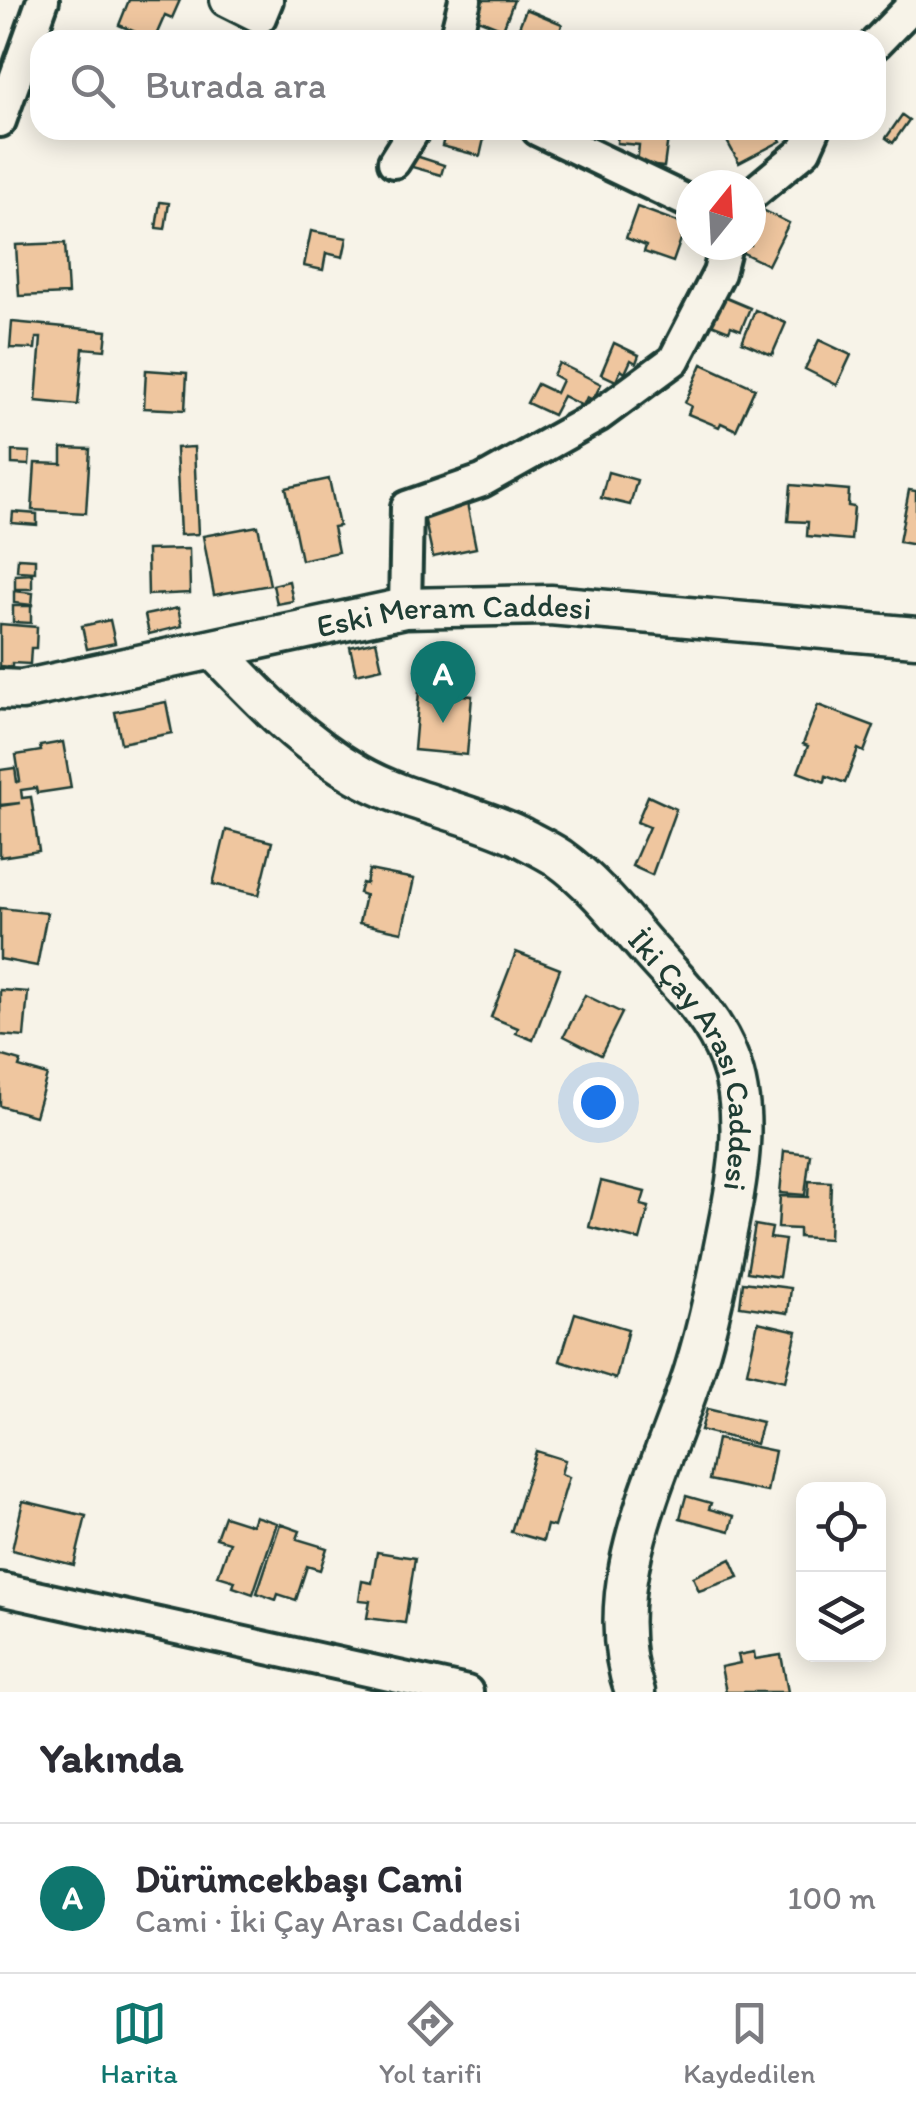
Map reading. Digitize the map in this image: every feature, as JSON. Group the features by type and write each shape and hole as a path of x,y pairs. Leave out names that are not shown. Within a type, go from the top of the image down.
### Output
{"street":[{"path":"32,30 43,0"},
{"path":"226,0 260,17 266,0"},
{"path":"458,30 466,0"},
{"path":"886,32 916,2"},
{"path":"0,121 30,37"},
{"path":"394,162 408,140"},
{"path":"559,140 676,195"},
{"path":"766,183 805,150 810,140"},
{"path":"405,608 407,507 499,472 598,416 674,360 722,260"},
{"name":"Eski Meram Caddesi","path":"0,690 22,690 405,608 550,606 916,637"},
{"name":"İki Çay Arası Caddesi","path":"214,650 276,715 316,749 361,776 476,818 558,858 598,892 707,1017 729,1059 740,1102 740,1162 695,1368 654,1480 628,1579 625,1628 635,1692"},
{"path":"0,1589 468,1692"}],"building":[{"path":"129,0 180,0 172,18 165,15 158,30 131,30 119,25"},
{"path":"474,0 514,0 503,29 468,15"},
{"path":"526,9 562,24 560,30 518,30"},
{"path":"902,115 909,120 893,143 886,138"},
{"path":"444,140 484,140 480,156 442,146"},
{"path":"668,140 664,167 637,164 639,145 617,143"},
{"path":"780,140 781,141 739,163 727,141"},
{"path":"416,156 444,165 441,175 412,167"},
{"path":"160,202 169,203 165,229 156,228"},
{"path":"637,207 676,221 673,262 644,252 646,246 626,238"},
{"path":"766,212 789,223 768,265 758,260 766,260"},
{"path":"311,231 347,238 343,257 326,253 323,270 304,266"},
{"path":"65,243 68,294 19,296 16,245"},
{"path":"712,292 750,308 741,330 731,326 729,331 701,320"},
{"path":"755,310 786,323 772,355 742,342"},
{"path":"12,322 107,331 105,350 83,348 78,405 36,401 41,338 36,338 35,349 10,348"},
{"path":"819,340 851,355 837,385 805,369"},
{"path":"614,343 639,355 636,363 631,360 625,373 621,370 616,381 601,374"},
{"path":"559,363 601,384 593,400 587,397 583,406 563,396 553,415 527,403 537,384 556,393 562,380 553,375"},
{"path":"702,364 755,388 736,430 688,414 691,406 685,403"},
{"path":"146,370 187,373 185,410 144,408"},
{"path":"194,447 198,534 180,535 176,448"},
{"path":"62,448 90,449 86,513 32,510 35,463 62,464"},
{"path":"12,451 30,452 29,465 12,464"},
{"path":"608,472 637,480 630,505 601,498"},
{"path":"329,479 339,526 333,527 338,552 301,560 286,488"},
{"path":"791,485 849,490 848,506 854,507 851,540 807,536 808,522 788,521"},
{"path":"909,490 916,491 916,545 899,542"},
{"path":"467,503 476,548 433,557 423,512"},
{"path":"13,512 37,514 37,525 12,523"},
{"path":"258,526 270,585 214,595 203,536"},
{"path":"189,549 190,593 148,595 147,550"},
{"path":"18,558 35,559 35,572 17,571"},
{"path":"32,574 32,589 15,589 15,575"},
{"path":"289,581 293,601 277,604 273,585"},
{"path":"14,591 33,593 32,605 14,603"},
{"path":"13,606 31,606 31,623 13,622"},
{"path":"178,608 182,626 149,634 145,615"},
{"path":"110,620 115,643 87,649 82,626"},
{"path":"0,624 37,627 30,664 0,666"},
{"path":"376,641 382,668 356,674 350,647"},
{"path":"419,691 472,696 467,755 414,750"},
{"path":"166,702 172,733 121,743 115,712"},
{"path":"818,705 874,726 864,752 858,749 845,783 826,776 825,782 798,772 808,746 803,744"},
{"path":"63,742 71,788 37,793 36,788 21,790 22,798 31,797 39,851 0,857 0,806 20,803 0,805 0,770 15,768 17,782 20,781 16,755"},
{"path":"648,796 676,809 652,875 632,866 649,827 637,822"},
{"path":"226,830 272,842 259,895 213,884"},
{"path":"369,870 414,879 402,932 359,923 365,895 359,893"},
{"path":"0,908 47,913 37,966 0,959"},
{"path":"516,952 560,969 533,1040 516,1033 518,1028 491,1017"},
{"path":"0,990 28,992 24,1037 0,1035"},
{"path":"585,995 622,1013 601,1055 564,1036"},
{"path":"0,1055 21,1061 19,1067 47,1075 35,1116 0,1106"},
{"path":"784,1151 810,1154 805,1195 780,1193"},
{"path":"601,1181 645,1192 641,1205 649,1207 640,1240 589,1227"},
{"path":"809,1181 831,1182 829,1239 799,1237 799,1229 778,1228 780,1196 808,1197"},
{"path":"755,1225 772,1228 770,1238 785,1240 779,1277 747,1272"},
{"path":"743,1282 791,1288 788,1313 740,1306"},
{"path":"575,1313 628,1329 616,1379 560,1361"},
{"path":"758,1322 797,1331 785,1381 747,1372"},
{"path":"707,1409 762,1422 756,1444 701,1430"},
{"path":"717,1439 775,1451 767,1492 709,1480"},
{"path":"536,1451 565,1460 561,1474 569,1477 554,1527 547,1525 543,1541 511,1532"},
{"path":"686,1496 711,1503 709,1509 734,1516 730,1531 680,1518"},
{"path":"23,1501 86,1516 74,1565 12,1550"},
{"path":"224,1516 252,1525 255,1516 277,1523 253,1594 233,1587 235,1581 218,1576 230,1542 216,1538"},
{"path":"280,1524 300,1531 297,1539 327,1548 320,1570 307,1566 296,1600 278,1594 276,1600 257,1593"},
{"path":"377,1552 415,1558 405,1623 367,1618 370,1601 359,1600 362,1581 372,1583"},
{"path":"731,1559 739,1577 699,1591 693,1577"},
{"path":"754,1652 755,1659 781,1655 788,1692 726,1692 721,1667 740,1663 738,1655"}],"place":[{"name":"Dürümcekbaşı Cami","path":"443,723"}]}
